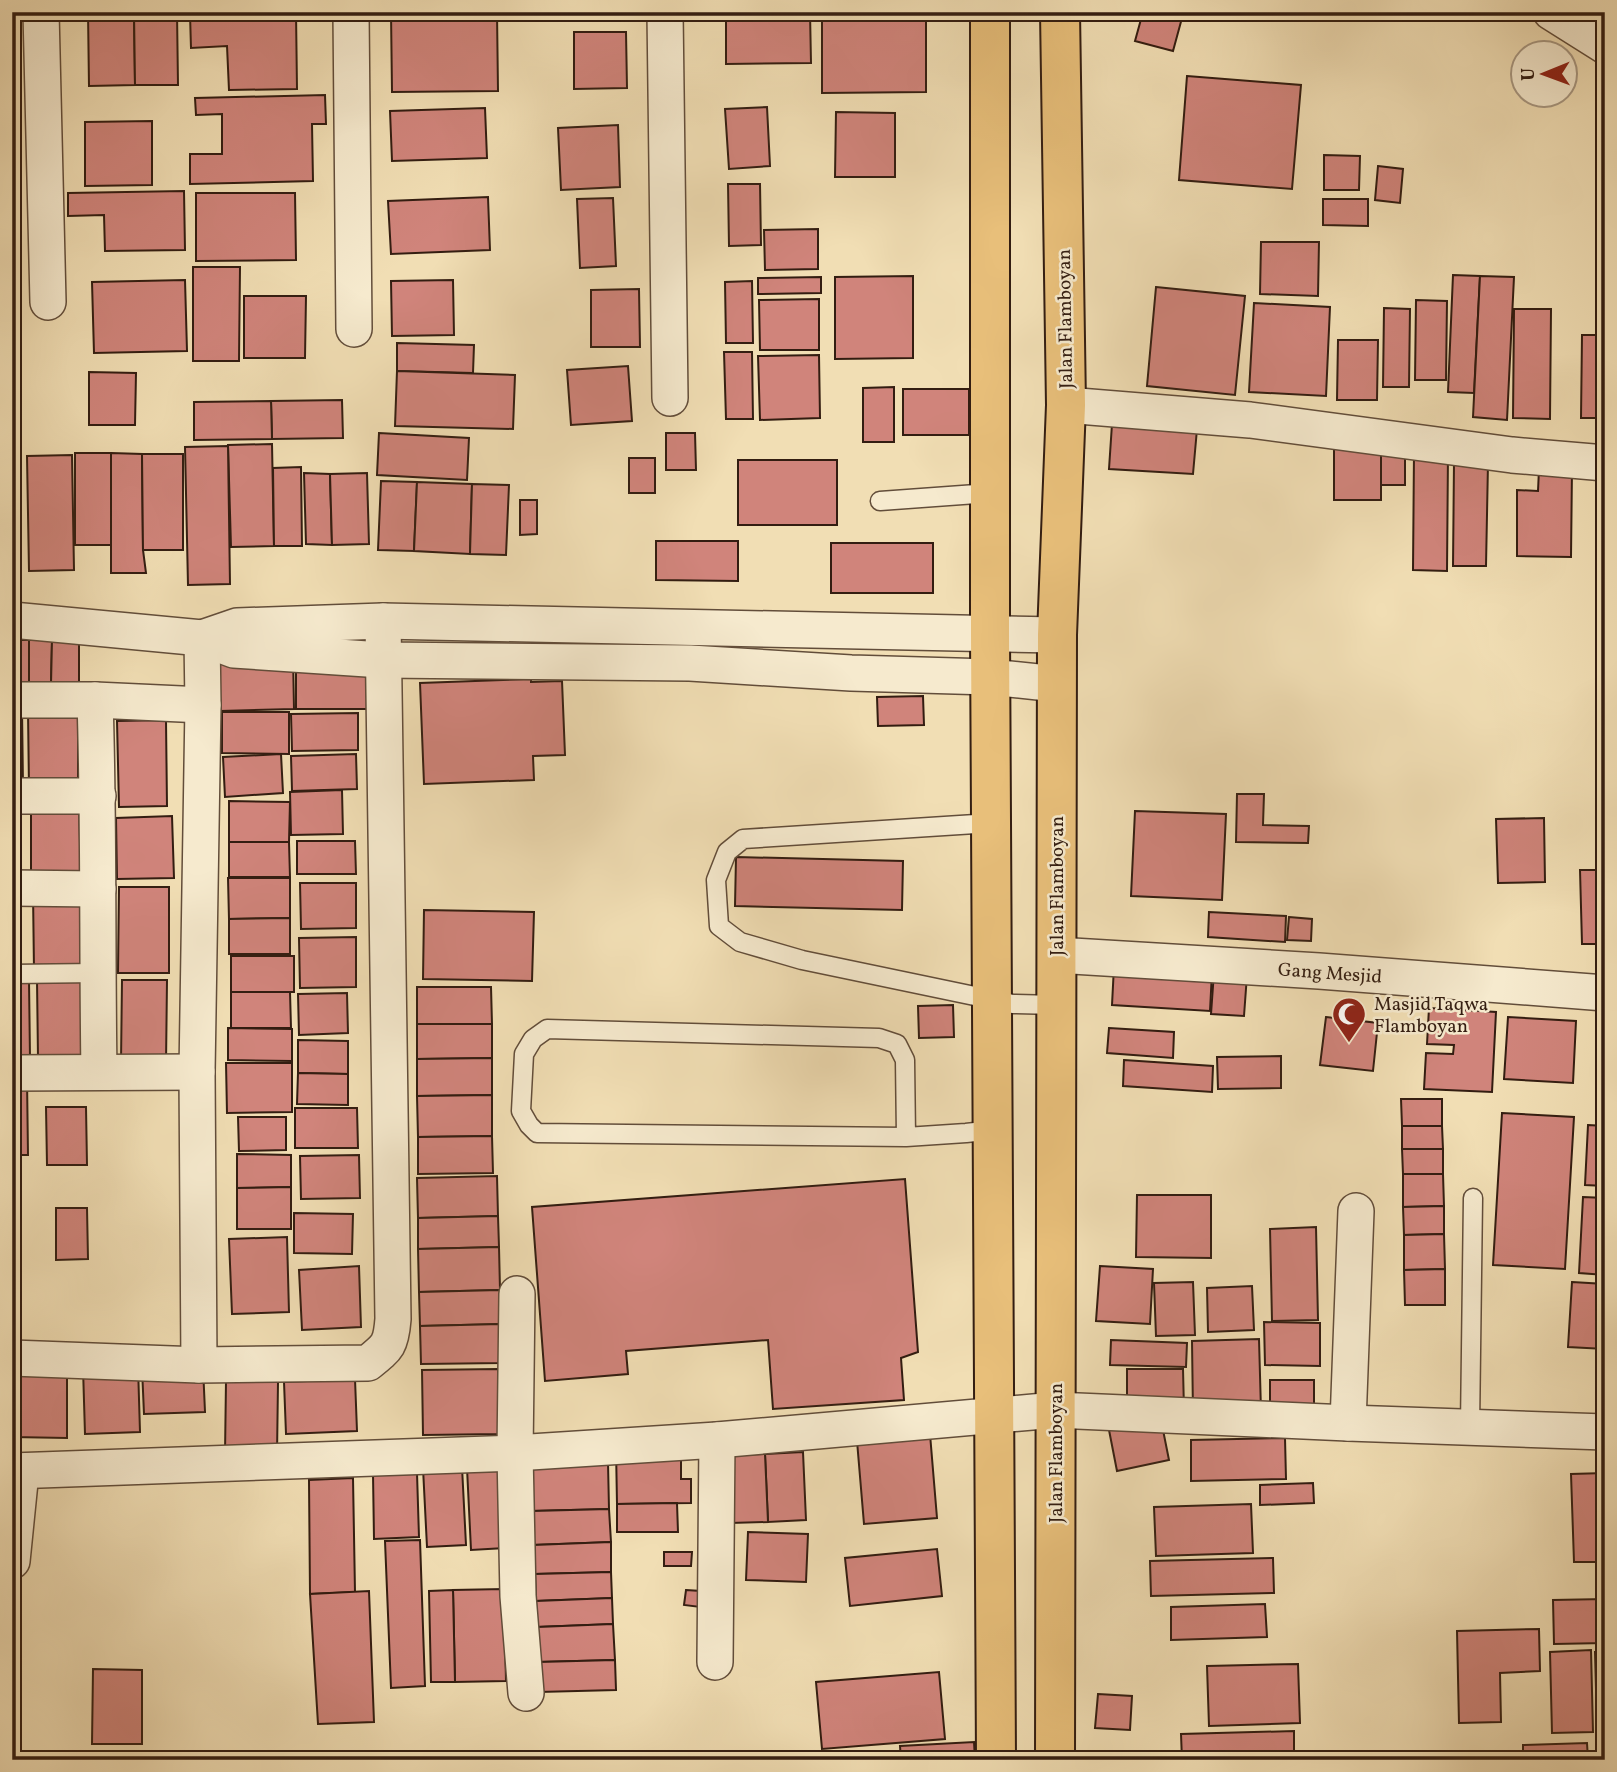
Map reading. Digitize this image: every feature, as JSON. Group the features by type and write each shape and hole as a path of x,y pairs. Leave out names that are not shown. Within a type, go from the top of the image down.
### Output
{"main road":[{"path":"990,12 990,677 996,1760"},
{"name":"Jalan Flamboyan","path":"1055,1760 1057,635 1066,405 1059,12"}],"street":[{"path":"41,12 48,302"},
{"path":"351,12 354,329"},
{"path":"665,12 670,398"},
{"path":"1551,12 1605,46"},
{"path":"1066,405 1250,420 1512,455 1605,463"},
{"path":"12,620 202,638 234,650 382,660 690,663 851,673 990,677 1057,684"},
{"path":"202,638 237,626 383,621 1057,635"},
{"path":"12,1358 199,1365 368,1363 386,1349 392,1336 383,621"},
{"path":"199,1365 197,1072 202,638"},
{"path":"12,701 95,700 203,705"},
{"path":"95,700 99,1072"},
{"path":"12,796 98,796"},
{"path":"12,888 98,889"},
{"name":"Gang Mesjid","path":"1056,955 1319,971 1605,993"},
{"path":"12,1073 197,1072"},
{"path":"1348,1423 1356,1211"},
{"path":"517,1294 514,1452 518,1596 526,1693"},
{"path":"12,1561 17,1471 514,1452 717,1440 1055,1410 1605,1432"},
{"path":"715,1662 717,1440"}],"lane":[{"path":"880,501 990,493"},
{"path":"991,823 743,839 727,852 716,880 719,926 740,942 802,960 1013,1004 1056,1005"},
{"path":"12,974 97,973"},
{"path":"906,1137 905,1060 897,1044 879,1038 547,1029 533,1039 524,1054 521,1111 537,1133 906,1137 993,1130"},
{"path":"1470,1427 1473,1198"}],"building":[{"path":"88,12 134,12 135,85 89,86"},
{"path":"134,12 177,12 178,85 135,85"},
{"path":"296,12 297,89 229,90 227,46 191,48 190,14"},
{"path":"391,12 497,12 498,91 392,92"},
{"path":"726,12 810,12 811,63 726,64"},
{"path":"1143,12 1162,12 1182,18 1173,51 1135,41"},
{"path":"822,17 926,17 926,92 822,93"},
{"path":"574,32 626,32 627,88 574,89"},
{"path":"1187,76 1301,85 1292,189 1179,180"},
{"path":"325,95 326,124 312,124 313,181 190,184 190,154 222,154 222,114 196,115 195,98"},
{"path":"767,107 770,166 729,169 725,109"},
{"path":"485,108 487,158 392,161 390,111"},
{"path":"836,112 895,113 895,177 835,177"},
{"path":"152,121 152,185 85,186 85,122"},
{"path":"618,125 620,187 561,190 558,128"},
{"path":"1324,155 1360,156 1359,190 1324,190"},
{"path":"1378,166 1403,169 1400,203 1375,200"},
{"path":"728,184 760,184 761,245 729,246"},
{"path":"184,191 185,250 105,251 104,215 68,216 68,193"},
{"path":"196,193 295,193 296,260 196,261"},
{"path":"488,197 490,250 391,254 388,201"},
{"path":"613,198 616,266 580,268 577,199"},
{"path":"1323,199 1368,199 1368,226 1323,225"},
{"path":"818,229 818,269 765,270 764,230"},
{"path":"1261,242 1319,242 1318,296 1260,294"},
{"path":"193,267 240,267 239,361 193,361"},
{"path":"1453,275 1480,276 1474,393 1448,392"},
{"path":"913,276 913,358 835,359 835,277"},
{"path":"1480,276 1514,277 1507,420 1473,417"},
{"path":"821,277 821,293 758,294 758,278"},
{"path":"185,280 187,351 94,353 92,282"},
{"path":"453,280 454,335 392,336 391,281"},
{"path":"752,281 753,343 726,343 725,282"},
{"path":"1156,287 1245,296 1235,395 1147,386"},
{"path":"639,289 640,347 591,347 591,290"},
{"path":"244,296 306,296 305,358 244,358"},
{"path":"819,299 819,350 760,350 759,300"},
{"path":"1416,300 1447,301 1446,380 1415,380"},
{"path":"1254,303 1330,307 1326,396 1249,392"},
{"path":"1384,308 1410,309 1409,387 1383,387"},
{"path":"1514,309 1551,309 1550,419 1513,418"},
{"path":"1582,335 1605,335 1605,418 1581,418"},
{"path":"1338,340 1378,340 1377,400 1337,400"},
{"path":"397,343 474,345 473,373 397,371"},
{"path":"724,352 752,352 753,419 726,419"},
{"path":"819,355 820,418 760,420 758,356"},
{"path":"628,366 632,421 571,425 567,370"},
{"path":"397,371 515,375 513,429 395,426"},
{"path":"89,372 136,373 135,425 89,425"},
{"path":"894,387 894,442 863,442 863,388"},
{"path":"903,389 969,389 969,435 903,435"},
{"path":"342,400 343,438 272,439 271,401"},
{"path":"271,401 272,439 194,440 194,402"},
{"path":"1112,424 1197,429 1193,474 1109,469"},
{"path":"379,433 469,438 467,480 377,475"},
{"path":"666,433 695,433 696,470 666,470"},
{"path":"272,444 274,546 231,547 228,445"},
{"path":"228,446 230,584 188,585 185,447"},
{"path":"1334,449 1381,449 1381,500 1334,500"},
{"path":"1381,449 1405,450 1405,485 1381,485"},
{"path":"75,453 111,453 111,545 75,545"},
{"path":"111,453 142,454 143,550 146,573 111,573"},
{"path":"1414,453 1448,453 1447,571 1413,570"},
{"path":"142,454 183,454 183,550 143,550"},
{"path":"72,455 74,570 29,571 27,456"},
{"path":"629,458 655,458 655,493 629,493"},
{"path":"738,460 837,460 837,525 738,525"},
{"path":"1454,463 1488,463 1486,566 1453,566"},
{"path":"301,467 302,546 274,546 273,468"},
{"path":"1539,469 1572,469 1571,557 1517,556 1517,490 1538,491"},
{"path":"304,473 330,474 332,545 306,544"},
{"path":"367,473 369,544 332,545 330,474"},
{"path":"381,481 417,482 414,551 378,550"},
{"path":"417,482 472,484 470,554 414,551"},
{"path":"472,484 509,485 506,555 470,554"},
{"path":"520,500 537,500 537,534 520,535"},
{"path":"656,541 738,541 738,581 656,580"},
{"path":"831,543 933,543 933,593 831,593"},
{"path":"12,640 29,640 29,684 12,683"},
{"path":"29,640 52,640 51,684 29,684"},
{"path":"52,640 79,641 79,685 51,684"},
{"path":"293,655 294,709 220,711 219,656"},
{"path":"372,661 373,709 296,709 296,662"},
{"path":"531,679 531,682 562,681 565,755 533,756 534,780 424,784 420,683"},
{"path":"923,696 924,725 878,726 877,697"},
{"path":"12,709 22,709 23,787 12,787"},
{"path":"78,710 78,788 29,789 28,711"},
{"path":"222,712 289,712 289,754 222,753"},
{"path":"358,713 358,750 292,751 291,714"},
{"path":"166,720 167,806 119,807 117,721"},
{"path":"281,754 283,793 225,797 223,757"},
{"path":"356,754 357,789 292,791 291,756"},
{"path":"342,790 343,834 291,835 290,792"},
{"path":"1237,794 1264,794 1263,825 1309,826 1308,843 1236,842"},
{"path":"12,801 18,801 19,879 12,879"},
{"path":"229,801 290,802 289,842 229,842"},
{"path":"31,804 79,804 81,882 31,882"},
{"path":"1135,811 1226,814 1222,900 1131,896"},
{"path":"172,816 174,878 117,879 116,818"},
{"path":"1544,818 1545,882 1498,883 1496,819"},
{"path":"297,841 355,841 356,874 297,874"},
{"path":"229,842 289,842 290,877 229,877"},
{"path":"736,857 903,861 902,910 735,906"},
{"path":"1580,870 1605,870 1605,944 1582,944"},
{"path":"228,878 290,878 290,918 229,919"},
{"path":"300,883 356,883 356,928 301,929"},
{"path":"119,887 169,887 169,973 118,973"},
{"path":"21,890 21,968 12,968 12,891"},
{"path":"33,892 82,892 83,969 34,970"},
{"path":"424,910 534,912 532,981 423,979"},
{"path":"1209,912 1286,916 1285,942 1208,937"},
{"path":"1289,917 1312,919 1311,941 1287,940"},
{"path":"290,918 290,954 229,954 229,919"},
{"path":"356,937 356,987 300,988 299,938"},
{"path":"231,956 294,956 294,992 231,992"},
{"path":"1114,966 1212,972 1210,1011 1112,1005"},
{"path":"1214,972 1247,975 1244,1016 1211,1014"},
{"path":"12,980 29,980 30,1058 12,1058"},
{"path":"37,980 87,980 87,1058 38,1058"},
{"path":"122,980 167,980 166,1064 121,1063"},
{"path":"417,987 491,987 492,1024 417,1024"},
{"path":"231,992 290,992 291,1028 231,1028"},
{"path":"347,993 348,1033 299,1035 298,994"},
{"path":"953,1005 954,1037 919,1038 918,1006"},
{"path":"1429,1008 1496,1012 1492,1092 1424,1089 1426,1053 1453,1054 1454,1045 1427,1044"},
{"name":"Masjid Taqwa Flamboyan","path":"1326,1017 1378,1023 1373,1071 1320,1065"},
{"path":"1508,1017 1576,1021 1573,1083 1504,1079"},
{"path":"417,1024 492,1024 492,1058 417,1059"},
{"path":"228,1028 292,1029 292,1061 228,1060"},
{"path":"1109,1028 1174,1032 1173,1058 1107,1053"},
{"path":"298,1040 348,1041 348,1074 298,1073"},
{"path":"1281,1056 1281,1088 1218,1089 1217,1057"},
{"path":"492,1058 492,1095 417,1096 417,1059"},
{"path":"1124,1060 1213,1066 1212,1092 1123,1086"},
{"path":"226,1063 292,1063 292,1112 227,1113"},
{"path":"298,1073 348,1074 348,1105 297,1104"},
{"path":"12,1078 27,1078 28,1155 12,1155"},
{"path":"492,1095 492,1136 418,1137 417,1096"},
{"path":"1401,1099 1442,1099 1442,1126 1402,1126"},
{"path":"46,1107 86,1107 87,1165 47,1165"},
{"path":"295,1108 357,1108 358,1148 295,1148"},
{"path":"1502,1113 1574,1117 1565,1269 1493,1265"},
{"path":"238,1117 286,1117 286,1150 239,1151"},
{"path":"1588,1125 1605,1126 1605,1186 1585,1185"},
{"path":"1402,1126 1442,1126 1443,1149 1402,1149"},
{"path":"492,1136 493,1173 418,1174 418,1137"},
{"path":"1402,1149 1443,1149 1443,1174 1403,1174"},
{"path":"237,1154 291,1155 291,1187 237,1188"},
{"path":"359,1155 360,1198 301,1199 300,1156"},
{"path":"1403,1174 1443,1174 1444,1206 1403,1207"},
{"path":"497,1176 498,1216 418,1218 417,1178"},
{"path":"905,1179 918,1352 901,1358 904,1400 773,1409 768,1340 626,1351 628,1374 545,1381 532,1207"},
{"path":"291,1187 291,1229 237,1229 237,1188"},
{"path":"1137,1195 1211,1195 1211,1258 1136,1257"},
{"path":"1583,1197 1605,1198 1605,1275 1579,1273"},
{"path":"1444,1206 1444,1234 1404,1235 1403,1207"},
{"path":"56,1208 87,1208 88,1259 56,1260"},
{"path":"294,1213 353,1214 352,1254 294,1253"},
{"path":"498,1216 499,1247 418,1249 418,1218"},
{"path":"1316,1227 1318,1320 1272,1321 1270,1229"},
{"path":"1444,1234 1445,1269 1404,1270 1404,1235"},
{"path":"287,1237 289,1312 232,1314 229,1239"},
{"path":"499,1247 500,1290 419,1292 418,1249"},
{"path":"359,1266 361,1327 302,1330 299,1270"},
{"path":"1100,1266 1153,1269 1150,1324 1096,1321"},
{"path":"1445,1269 1445,1305 1405,1305 1404,1270"},
{"path":"1193,1282 1195,1335 1156,1336 1154,1283"},
{"path":"1572,1282 1605,1284 1605,1349 1568,1347"},
{"path":"1252,1286 1254,1330 1208,1332 1207,1288"},
{"path":"500,1290 501,1324 420,1326 419,1292"},
{"path":"1264,1322 1320,1323 1320,1366 1265,1365"},
{"path":"501,1324 502,1363 421,1364 420,1326"},
{"path":"1259,1339 1261,1411 1193,1413 1192,1341"},
{"path":"1111,1340 1187,1343 1186,1367 1110,1365"},
{"path":"12,1365 67,1366 67,1438 12,1437"},
{"path":"138,1366 140,1432 85,1434 83,1368"},
{"path":"203,1367 205,1412 144,1414 142,1368"},
{"path":"498,1369 500,1434 423,1435 422,1370"},
{"path":"1127,1369 1183,1369 1184,1410 1127,1410"},
{"path":"355,1379 357,1431 286,1434 284,1382"},
{"path":"1270,1380 1314,1380 1314,1405 1270,1405"},
{"path":"226,1381 278,1382 277,1455 225,1454"},
{"path":"1161,1420 1169,1460 1117,1471 1109,1430"},
{"path":"929,1422 937,1518 864,1524 856,1429"},
{"path":"1285,1438 1286,1479 1191,1481 1191,1440"},
{"path":"681,1447 681,1479 691,1479 691,1503 617,1504 616,1448"},
{"path":"803,1452 806,1520 768,1522 765,1454"},
{"path":"765,1454 768,1522 730,1523 727,1455"},
{"path":"608,1462 609,1509 532,1511 531,1464"},
{"path":"501,1466 505,1548 471,1550 467,1468"},
{"path":"462,1467 466,1545 427,1547 423,1468"},
{"path":"417,1473 419,1537 374,1539 373,1474"},
{"path":"1605,1473 1605,1562 1574,1562 1571,1474"},
{"path":"353,1478 355,1592 310,1594 309,1480"},
{"path":"1313,1483 1314,1503 1260,1505 1260,1485"},
{"path":"677,1503 678,1532 617,1532 617,1504"},
{"path":"1251,1504 1253,1553 1156,1556 1154,1507"},
{"path":"609,1509 611,1542 533,1545 532,1511"},
{"path":"748,1532 808,1534 806,1582 746,1580"},
{"path":"420,1540 425,1686 391,1688 385,1541"},
{"path":"611,1542 611,1572 535,1574 533,1545"},
{"path":"937,1549 942,1596 850,1606 845,1558"},
{"path":"664,1552 692,1552 691,1566 664,1566"},
{"path":"1273,1558 1274,1593 1151,1596 1150,1561"},
{"path":"611,1572 612,1598 536,1601 535,1574"},
{"path":"504,1589 506,1681 455,1682 453,1590"},
{"path":"453,1590 455,1682 431,1682 429,1591"},
{"path":"686,1590 701,1591 700,1607 684,1605"},
{"path":"369,1591 374,1722 318,1724 310,1594"},
{"path":"612,1598 613,1624 537,1627 536,1601"},
{"path":"1605,1599 1605,1643 1554,1644 1553,1600"},
{"path":"1265,1604 1267,1637 1171,1640 1171,1607"},
{"path":"613,1624 615,1660 538,1662 537,1627"},
{"path":"1539,1629 1540,1671 1500,1673 1501,1722 1459,1723 1457,1631"},
{"path":"1591,1650 1593,1732 1552,1733 1550,1652"},
{"path":"1595,1652 1605,1652 1605,1726 1597,1726"},
{"path":"615,1660 616,1690 539,1692 538,1662"},
{"path":"1298,1664 1300,1723 1209,1726 1207,1666"},
{"path":"93,1669 142,1670 142,1744 92,1744"},
{"path":"939,1672 945,1739 822,1749 816,1682"},
{"path":"1098,1694 1132,1696 1130,1730 1095,1728"},
{"path":"1294,1731 1294,1760 1182,1760 1181,1734"},
{"path":"974,1742 975,1760 901,1760 900,1746"},
{"path":"1587,1743 1588,1760 1523,1760 1523,1745"},
{"path":"1360,1751 1360,1760 1309,1760 1309,1753"}],"place":[{"name":"Masjid Taqwa Flamboyan","path":"1349,1044"}]}
